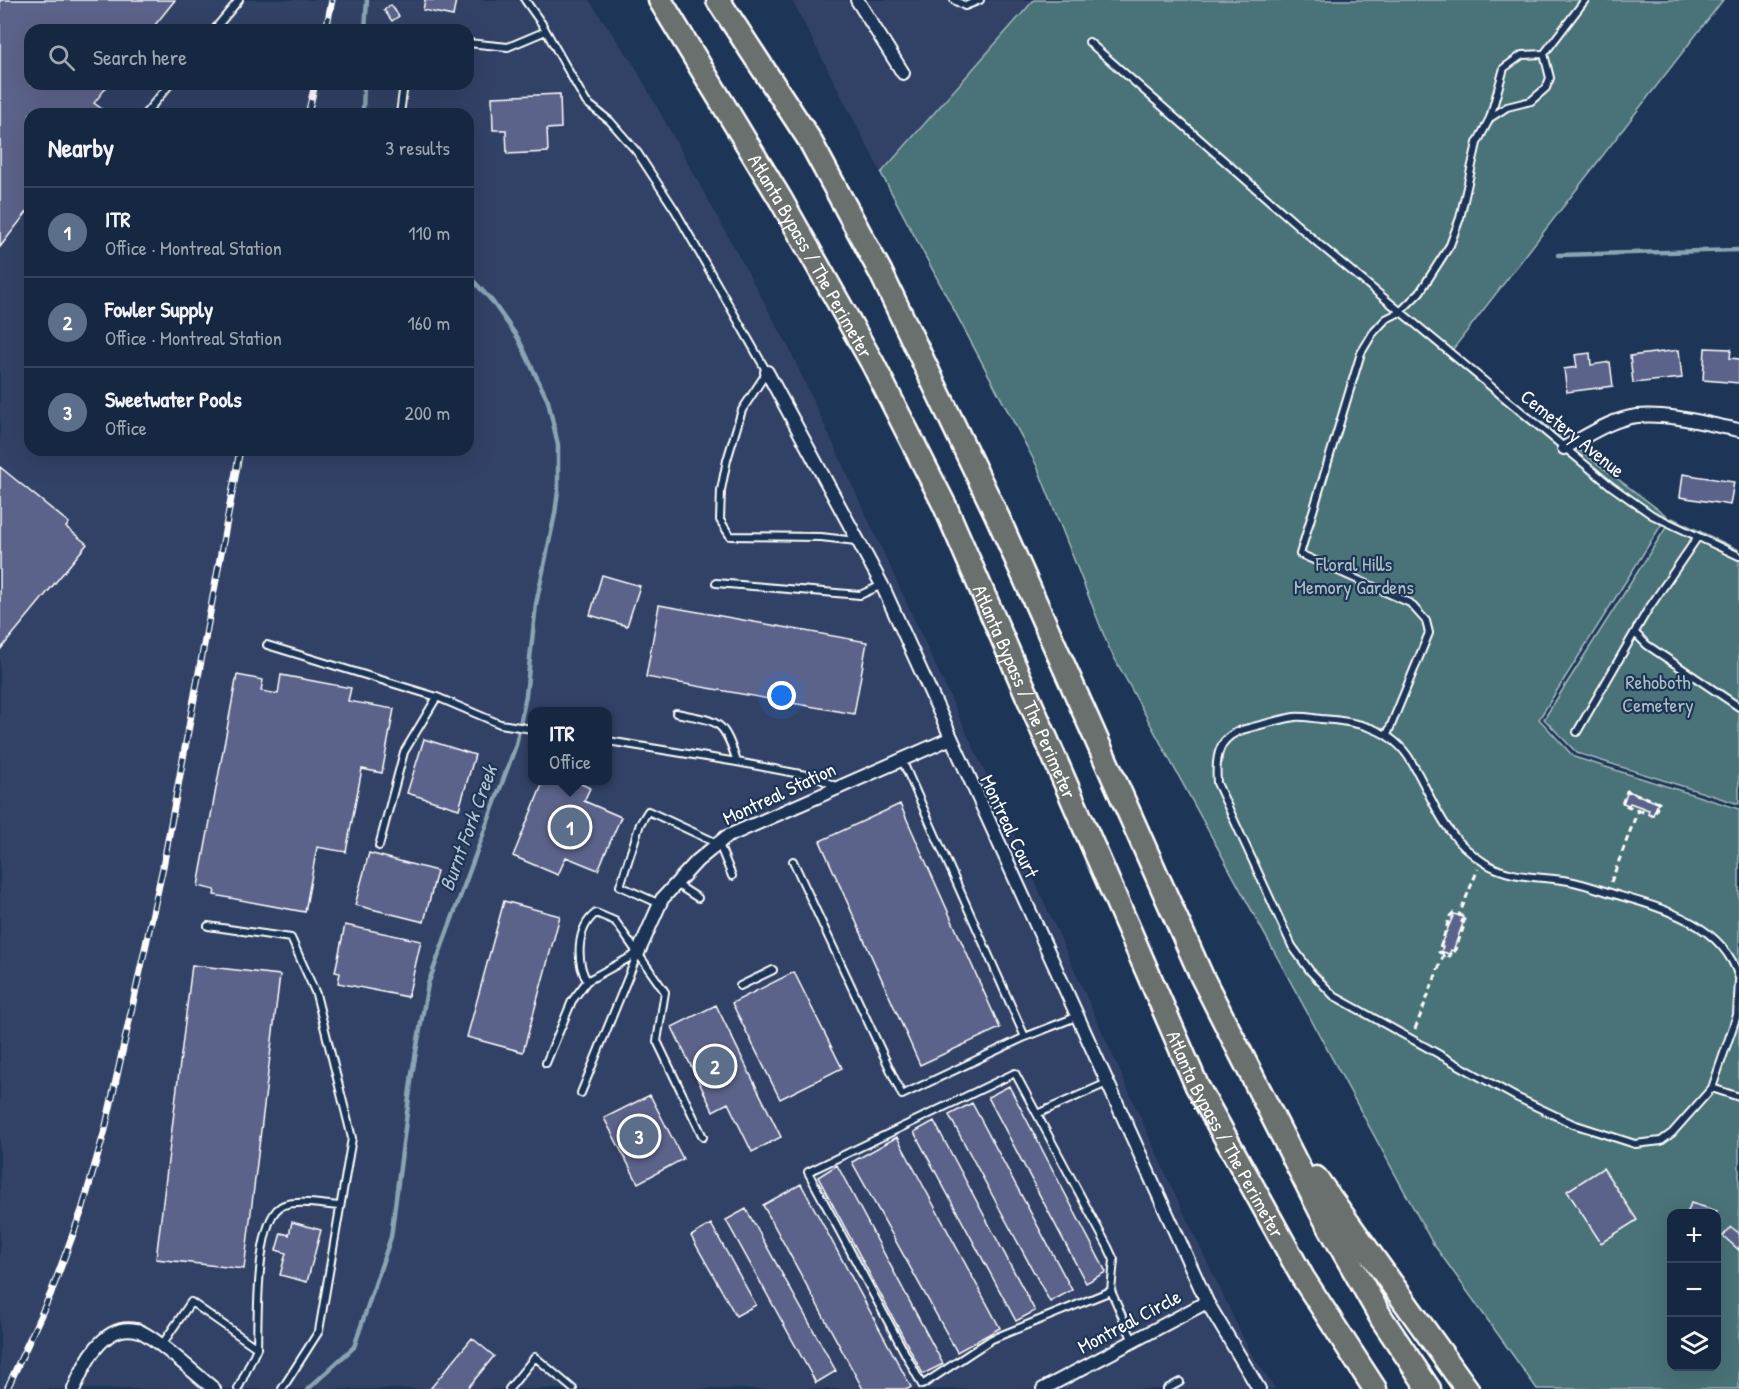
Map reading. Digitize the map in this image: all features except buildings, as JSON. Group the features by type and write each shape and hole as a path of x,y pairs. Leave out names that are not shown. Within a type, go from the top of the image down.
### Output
{"highway":[{"name":"Atlanta Bypass / The Perimeter","path":"660,0 781,200 873,364 945,506 1197,1086 1304,1278 1375,1389"},
{"path":"718,0 809,139 881,273 998,518 1202,977 1320,1210 1365,1290 1429,1389"},
{"path":"1277,1124 1467,1389"}],"street":[{"path":"857,0 903,73"},
{"name":"Montreal Court","path":"767,372 856,541 882,585 949,739 1207,1302"},
{"path":"1564,448 1608,424 1637,416 1678,418 1739,430"},
{"name":"Montreal Station","path":"638,953 660,904 697,861 719,844 737,832 949,739"},
{"name":"Montreal Circle","path":"1043,1389 1207,1302 1259,1389"},
{"path":"74,1389 98,1345 117,1330 138,1330 214,1389"}],"lane":[{"path":"219,24 239,0"},
{"path":"525,0 546,31 586,102 610,121 637,152 669,200 767,372 750,396 738,420 721,490 720,520 730,536 821,537 856,541"},
{"path":"954,0 964,6 980,0"},
{"path":"1544,54 1585,0"},
{"path":"474,44 508,47 546,31"},
{"name":"Cemetery Avenue","path":"1089,42 1311,238 1564,448 1652,515 1739,556"},
{"path":"1388,735 1428,633 1426,621 1410,603 1300,554 1361,353 1373,333 1386,319 1400,312 1425,285 1450,245 1460,218 1477,143 1490,118 1504,68 1522,55 1544,54"},
{"path":"1490,118 1507,106 1531,101 1546,88 1550,78 1544,54"},
{"path":"151,108 165,90"},
{"path":"401,108 403,90"},
{"path":"1577,732 1636,634 1647,611 1697,538"},
{"path":"716,583 860,595 882,585"},
{"path":"1636,634 1647,645 1739,707"},
{"path":"267,645 436,697 506,725 528,728"},
{"path":"379,846 404,752 436,697"},
{"path":"676,713 716,722 728,733 737,762"},
{"path":"1296,717 1355,721 1388,735 1410,759 1440,819 1452,836 1481,860 1505,872 1527,878 1569,881 1663,908 1700,927 1734,961 1739,979 1737,1015 1712,1088 1672,1133 1661,1141 1635,1144 1564,1120 1516,1097 1334,996 1310,971 1292,946 1217,783 1215,758 1220,746 1240,730 1296,717"},
{"path":"612,742 816,777 837,788"},
{"path":"902,760 1025,1037"},
{"path":"660,904 620,886 640,824 648,811 719,844 732,876"},
{"path":"793,861 902,1095 1025,1037 1076,1017"},
{"path":"676,884 698,898"},
{"path":"588,981 582,972 578,951 590,918 596,913 615,921 664,992 657,1041 703,1137"},
{"path":"208,926 291,938 316,994 352,1138 319,1331 282,1389"},
{"path":"546,1063 572,1001 588,981 638,953"},
{"path":"581,1093 638,953"},
{"path":"740,986 773,970"},
{"path":"1111,1291 992,1340 922,1385 808,1172 1015,1073 1114,1260 1111,1291 1133,1341"},
{"path":"1037,1114 1107,1083"},
{"path":"1712,1088 1739,1096"},
{"path":"238,1389 257,1347 263,1237 274,1212 282,1206 303,1203 340,1206"},
{"path":"161,1347 191,1302 257,1347"},
{"path":"510,1389 535,1358 573,1389"},
{"path":"1167,1389 1180,1382"}],"path":[{"path":"1627,791 1659,802 1654,816 1638,810 1622,804 1627,791"},
{"path":"1607,892 1638,810"},
{"path":"1459,915 1481,860"},
{"path":"1454,913 1465,917 1454,953 1451,952 1449,956 1444,954 1439,952 1438,946 1446,926 1454,913"},
{"path":"1411,1039 1444,954"}],"shaded area":[{"path":"0,0 589,0 634,65 787,344 1025,859 1171,1186 1249,1350 1275,1389 0,1389"},
{"path":"792,0 1034,0 881,173"}],"green space":[{"name":"Floral Hills Memory Gardens","path":"1034,0 1723,0 1450,353 1667,516 1539,719 1574,757 1739,809 1739,1389 1537,1389 1432,1242 1109,648 1037,466 881,173"},
{"name":"Rehoboth Cemetery","path":"1672,518 1739,550 1739,804 1577,753 1544,719"}],"waterway":[{"name":"Burnt Fork Creek","path":"365,24 367,0"},
{"name":"Burnt Fork Creek","path":"363,108 364,90"},
{"path":"1558,255 1739,250"},
{"name":"Burnt Fork Creek","path":"308,1389 354,1347 391,1237 412,1074 428,984 516,745 526,695 536,604 555,514 558,491 558,445 548,401 518,338 492,301 474,282"}],"railway":[{"path":"327,24 332,0"},
{"path":"309,108 314,90"},
{"path":"7,1389 51,1293 82,1210 105,1130 163,867 239,456"}],"place":[{"name":"ITR","path":"570,827"},
{"name":"Fowler Supply","path":"715,1066"},
{"name":"Sweetwater Pools","path":"639,1136"}]}
